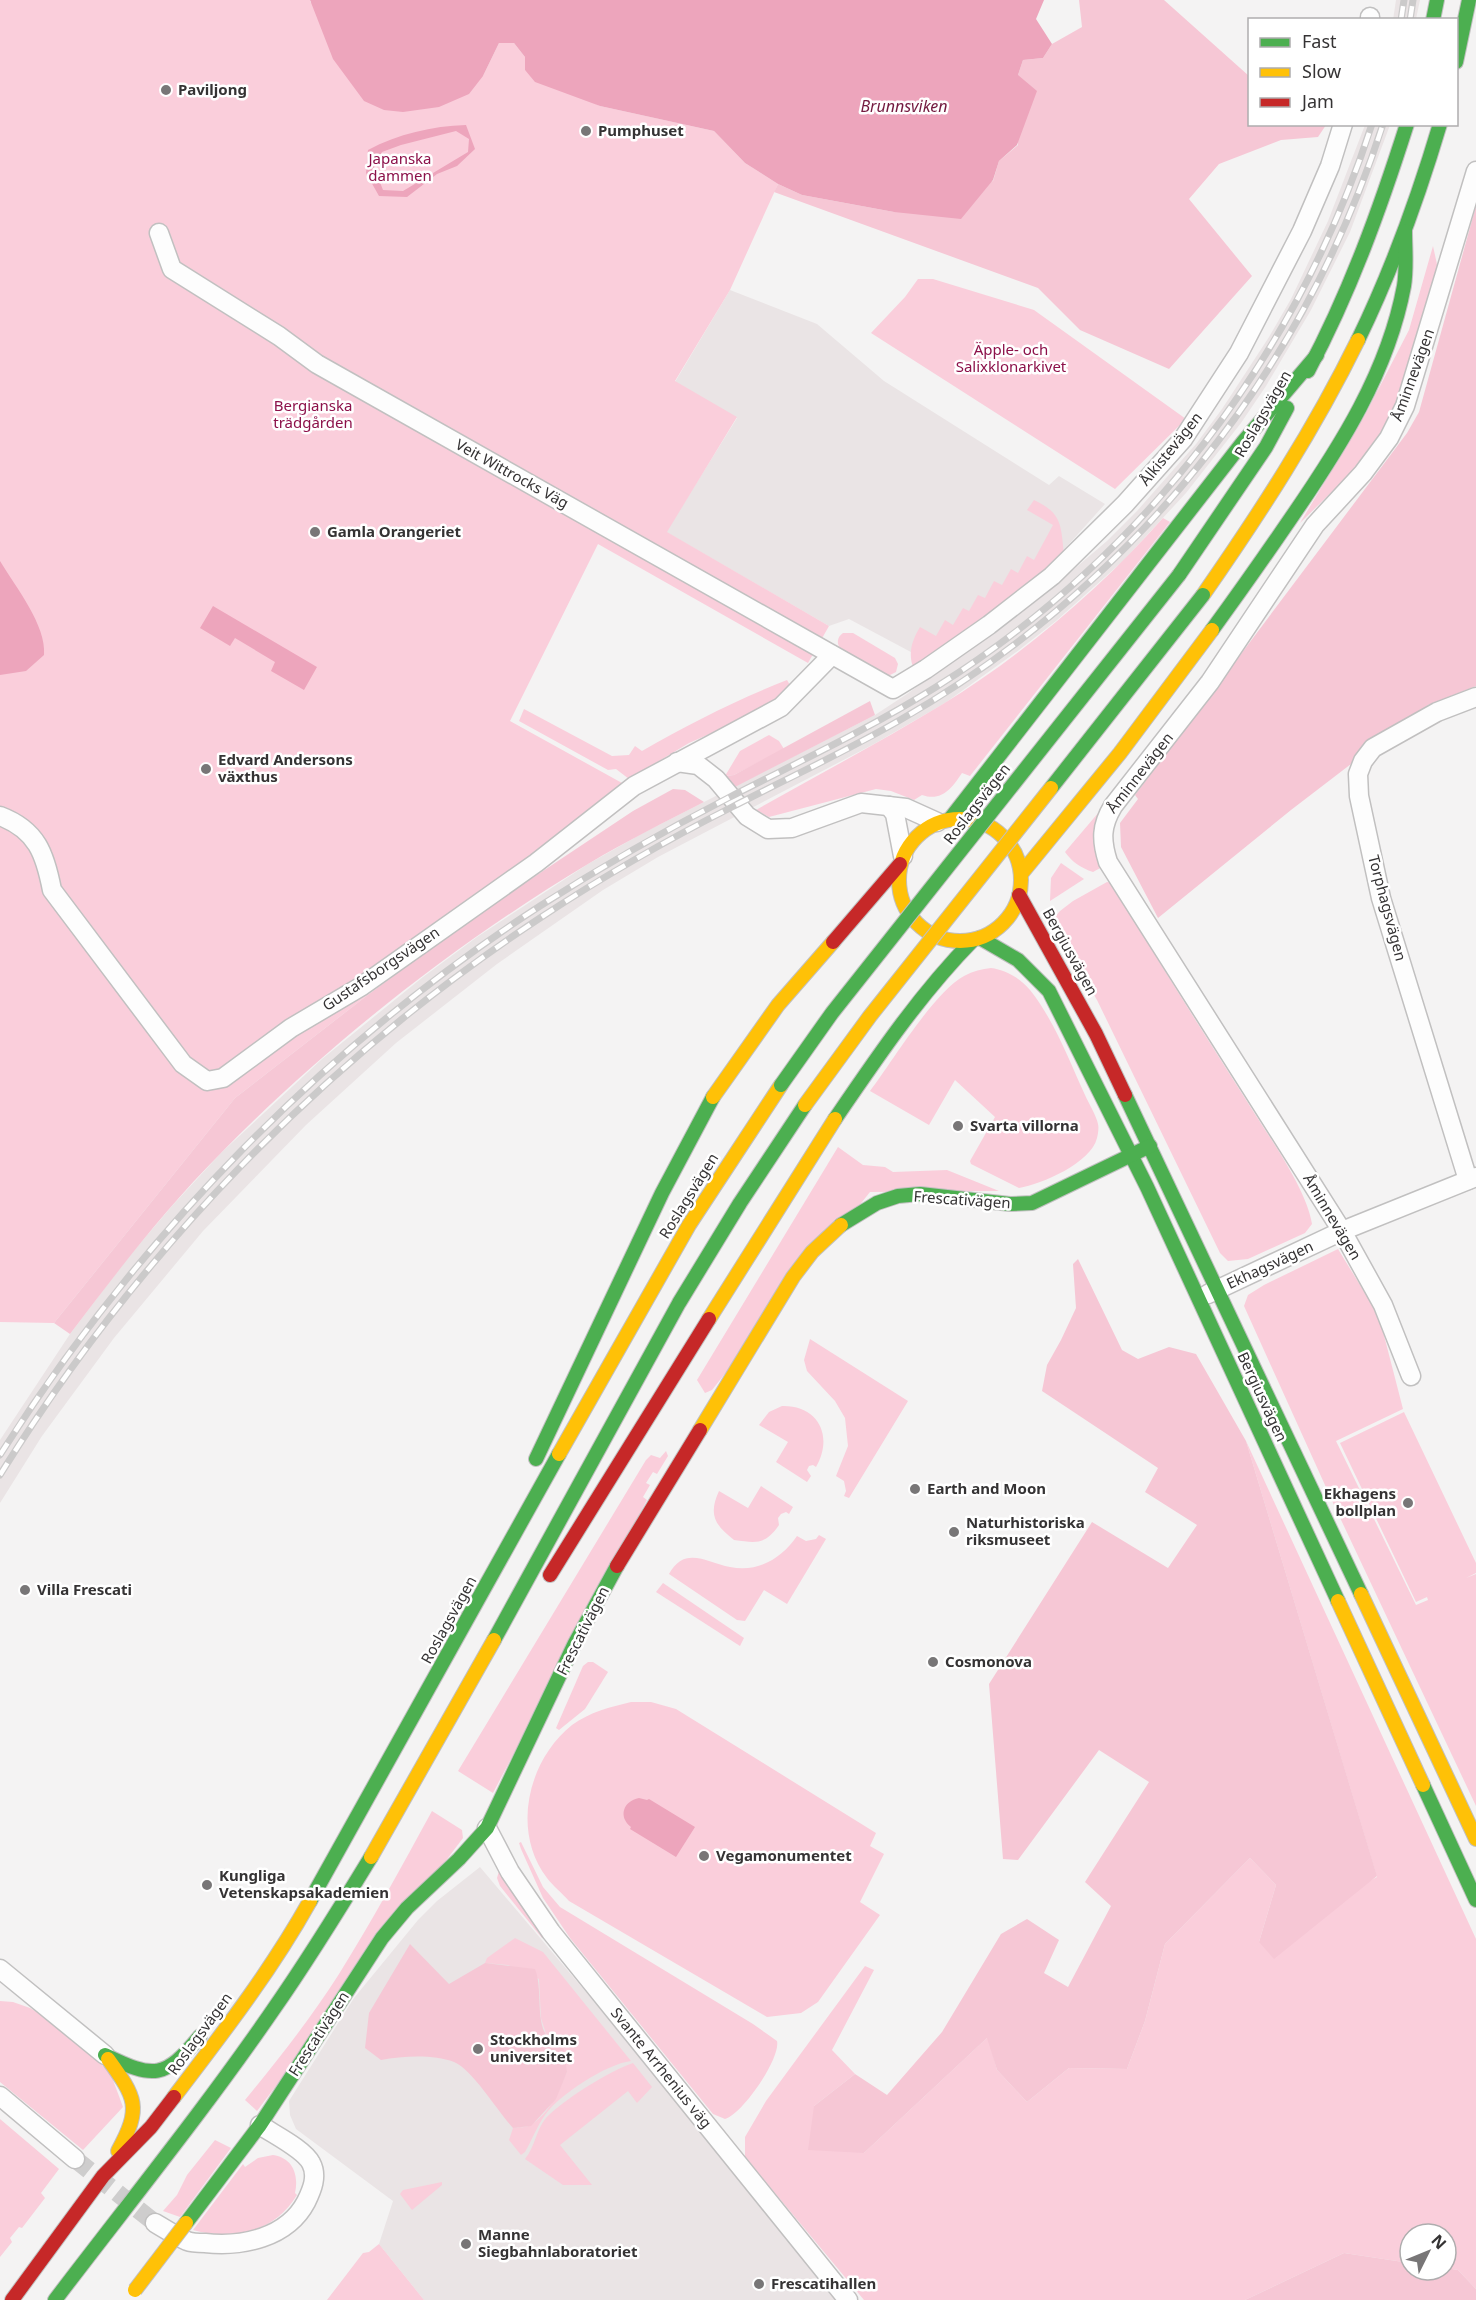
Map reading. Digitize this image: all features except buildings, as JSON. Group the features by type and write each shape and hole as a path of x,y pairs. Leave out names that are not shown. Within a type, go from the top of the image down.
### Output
{"main road":[{"path":"1433,18 1437,0"},
{"path":"1458,52 1469,0"},
{"name":"Roslagsvägen","path":"12,2300 103,2176 152,2127 230,2024 296,1926 623,1339 689,1225 781,1085 832,1013 1179,575 1266,447 1317,355 1356,270 1385,197 1406,126"},
{"path":"55,2300 248,2047 350,1893 470,1682 681,1300 760,1171 870,1016 1203,595 1252,527 1322,413 1375,308 1405,231 1439,126"},
{"path":"1021,874 1071,814 1220,621 1322,474 1375,376 1391,332 1404,283 1405,231"},
{"path":"531,1469 662,1193 702,1114 730,1070 778,1005 902,860 917,836 944,821 1243,442 1317,355"},
{"path":"543,1586 831,1125 895,1032 940,974 976,939 993,931 1005,921 1014,909 1019,895 1021,874 1015,853 1002,835 993,828 972,820 944,821"},
{"path":"902,860 898,879 900,895 906,910 915,922 927,932 942,939 957,941 976,939"},
{"name":"Bergiusvägen","path":"1019,895 1096,1034 1219,1289 1476,1839"},
{"name":"Bergiusvägen","path":"976,939 1007,950 1028,966 1049,991 1131,1155 1476,1900"},
{"name":"Frescativägen","path":"129,2297 260,2125 382,1938 406,1908 459,1859 487,1828 575,1643 603,1590 793,1277 812,1252 835,1229 854,1215 877,1203 898,1196 920,1194 1010,1204 1032,1203 1150,1146"},
{"path":"465,1626 484,1566 505,1523"},
{"path":"470,1682 530,1604"},
{"path":"242,1984 296,1926"},
{"path":"105,2055 139,2071 162,2072 181,2060 207,2026"},
{"path":"103,2176 126,2139 135,2117 132,2095 126,2081 105,2055"}],"street":[{"name":"Ålkistevägen","path":"893,689 989,625 1052,576 1125,504 1183,439 1239,353 1302,231 1330,166 1342,126"},
{"name":"Åminnevägen","path":"1411,1376 1383,1305 1342,1231 1108,862 1103,846 1102,830 1105,818 1113,806 1210,682 1315,525 1363,473 1389,438 1406,406 1476,171"},
{"name":"Veit Wittrocks Väg","path":"159,233 171,269 279,336 317,364 893,689"},
{"name":"Gustafsborgsvägen","path":"0,816 28,832 40,847 47,865 51,890 183,1064 207,1081 222,1078 291,1029 362,986 536,863 634,786 781,707 832,655"},
{"name":"Torphagsvägen","path":"1472,1178 1381,898 1359,796 1358,774 1363,761 1373,748 1437,712 1476,697"},
{"path":"716,742 708,758 716,779"},
{"path":"677,762 698,765 716,779 747,816 768,829 792,828 861,803 906,808 944,821"},
{"path":"889,806 895,814 902,860"},
{"name":"Ekhagsvägen","path":"1198,1299 1342,1231 1472,1178"},
{"name":"Svante Arrhenius väg","path":"487,1828 510,1872 551,1932 848,2300"},
{"path":"0,1969 105,2055"},
{"path":"0,2096 75,2159"},
{"path":"154,2223 188,2241 219,2245 257,2241 276,2232 291,2221 310,2194 315,2175 310,2161 260,2125"}],"shaded area":[{"path":"1079,0 1164,0 1248,75 1248,126 1325,126 1318,137 1281,140 1219,164 1189,199 1252,276 1169,369 1080,330 1038,288 774,192 778,184 802,195 894,212 993,181 999,161 1018,145 1018,75 1023,60 1043,58 1052,44 1082,27"},
{"path":"1396,0 1420,0 1416,18 1393,18"},
{"path":"1365,126 1390,126 1350,232 1311,310 1266,386 1241,423 1186,493 1124,560 1056,621 945,703 874,744 658,857 603,890 497,964 396,1043 306,1125 203,1231 114,1338 42,1436 0,1503 0,1440 70,1334 126,1260 221,1153 322,1059 423,977 477,937 588,864 645,832 875,715 1039,599 1107,541 1137,511 1196,444 1269,337 1291,299 1328,221"},
{"path":"1476,206 1476,686 1428,705 1291,810 1158,918 1121,847 1120,823 1138,799 1135,795 1407,433 1419,412"},
{"path":"730,290 817,324 884,381 1049,485 1059,476 1105,504 1060,554 924,659 849,619 829,626 666,532 737,418 675,382"},
{"path":"870,701 875,715 733,788 725,776 734,775"},
{"path":"673,789 685,790 704,802 588,864 490,927 395,997 305,1073 200,1174 142,1241 70,1334 54,1323 235,1098 369,994 471,919 633,811"},
{"path":"1078,1259 1122,1350 1138,1359 1169,1347 1196,1354 1246,1441 1377,1876 1274,1959 1259,1942 1276,1885 1250,1858 1165,1944 1145,2021 1127,2069 1069,2068 1027,2102 997,2070 987,2038 864,2153 808,2150 814,2106 855,2074 887,2095 942,2032 1001,1934 1027,1919 1059,1940 1044,1973 1068,1987 1111,1906 1085,1882 1149,1782 1099,1750 1018,1860 1003,1859 989,1684 1092,1522 1168,1568 1197,1525 1145,1492 1158,1468 1042,1391 1047,1365 1076,1308 1073,1264"},
{"name":"Stockholms universitet","path":"480,1867 847,2300 424,2300 379,2244 393,2201 296,2129 290,2115 289,2101 354,1998 418,1920 437,1901"},
{"path":"410,1944 449,1984 485,1963 535,1969 544,2031 564,2049 567,2072 556,2099 531,2126 513,2128 469,2073 454,2062 446,2059 418,2057 381,2060 365,2048 369,2013"},
{"path":"1344,2253 1398,2261 1398,2282 1458,2282 1458,2270 1476,2289 1476,2300 1245,2300"}],"green space":[{"name":"Bergianska trädgården","path":"0,0 310,0 310,2 483,76 499,43 514,43 525,57 525,70 600,106 714,131 745,163 778,184 730,290 675,381 737,417 667,532 829,626 808,663 598,544 510,721 622,783 504,877 373,970 369,994 235,1098 54,1323 0,1322"},
{"path":"1433,246 1438,269 1392,417 1354,470 1300,523 1365,415 1409,330"},
{"name":"Äpple- och Salixklonarkivet","path":"918,279 933,279 1034,310 1186,419 1115,489 871,333 905,297"},
{"path":"1034,500 1055,515 1061,528 1064,555 1004,606 913,667 912,647 920,627 936,636 945,620 953,625 963,608 969,611 978,595 985,598 994,581 1002,585 1011,569 1018,573 1027,556 1034,560 1053,525 1027,510"},
{"path":"1163,518 1170,522 970,776 962,773 946,792 935,797 922,795 914,800 891,791 876,789 769,817 756,810 920,718 1003,664 1087,595"},
{"path":"843,633 853,633 895,658 898,664 896,672 888,676 841,649 838,641 839,636"},
{"path":"787,680 793,690 732,724 689,743 629,779 616,769 608,770 519,721 524,709 612,756 629,755 635,746 642,751 713,713"},
{"path":"769,735 779,741 784,749 734,775 725,776 740,751"},
{"path":"1099,812 1095,840 1102,867 1093,872 1077,864 1065,852"},
{"path":"1061,863 1084,879 1050,901 1051,878"},
{"path":"1107,882 1113,883 1295,1179 1309,1210 1312,1224 1305,1233 1248,1259 1228,1261 1220,1253 1097,1000 1054,928 1052,920 1060,911"},
{"path":"991,968 1017,978 1039,1002 1060,1041 1098,1126 1097,1138 1093,1147 1076,1164 1052,1177 1019,1188 971,1164 970,1161 995,1117 955,1080 929,1125 870,1091 927,1012 952,984 978,970"},
{"path":"838,1147 863,1165 885,1167 893,1172 947,1170 999,1191 870,1192 712,1390 705,1393 697,1380"},
{"path":"1338,1249 1379,1316 1403,1409 1336,1441 1416,1605 1428,1600 1427,1597 1416,1602 1340,1443 1404,1412 1476,1563 1476,1573 1466,1578 1476,1574 1476,1806 1334,1505 1244,1306 1248,1295 1264,1285"},
{"path":"810,1339 908,1401 849,1498 844,1496 846,1491 844,1481 836,1476 848,1446 845,1418 835,1401 807,1371 804,1360"},
{"path":"782,1406 805,1411 819,1424 823,1434 821,1455 816,1467 809,1466 807,1470 811,1476 807,1482 776,1462 788,1442 759,1425 769,1412"},
{"path":"1246,1441 1476,1939 1476,2289 1458,2270 1458,2222 1398,2222 1398,2261 1344,2253 1245,2300 864,2300 745,2157 745,2137 766,2101 865,1966 874,1970 832,2050 855,2074 814,2106 864,2153 988,2037 997,2070 1027,2102 1069,2068 1127,2069 1145,2021 1165,1944 1250,1858 1276,1885 1259,1942 1377,1877"},
{"path":"666,1451 668,1456 657,1474 653,1472 646,1483 650,1485 643,1497 647,1500 493,1793 458,1771 646,1460 651,1455 660,1458"},
{"path":"761,1486 793,1507 789,1514 786,1512 781,1514 778,1518 779,1525 765,1539 755,1542 734,1540 715,1519 714,1507 719,1491 748,1508"},
{"path":"819,1535 826,1539 787,1604 764,1590 745,1621 737,1620 669,1574 675,1565 689,1558 730,1567 760,1566 777,1557 797,1536 806,1541 816,1539"},
{"path":"663,1583 744,1638 740,1646 656,1592"},
{"path":"588,1662 593,1662 608,1672 585,1709 559,1730 556,1728 583,1666"},
{"path":"631,1702 651,1702 676,1709 876,1833 870,1846 884,1854 860,1902 880,1915 818,2002 801,2013 767,2017 569,1901 547,1878 536,1859 527,1818 535,1776 544,1757 557,1740 579,1720 600,1710"},
{"path":"432,1811 462,1830 463,1838 257,2111 245,2100 294,2038 339,1974"},
{"path":"521,1842 543,1887 560,1907 753,2024 777,2041 777,2049 767,2072 741,2108 725,2119 713,2114 570,1938 543,1898 521,1849 519,1843"},
{"path":"499,1871 544,1936 542,1938 500,1886 497,1878"},
{"path":"515,1938 543,1952 631,2061 596,2074 561,2099 545,2115 525,2152 521,2155 509,2140 513,2128 525,2127 539,2119 553,2101 567,2072 554,2041 547,2037 541,2018 539,1979 508,1965 485,1963 487,1958"},
{"path":"0,2001 13,2002 42,2015 110,2072 123,2107 83,2150 0,2082"},
{"path":"633,2063 652,2087 637,2103 628,2091 560,2145 592,2185 563,2185 525,2159 546,2118 599,2079"},
{"path":"0,2119 59,2169 41,2193 45,2198 22,2228 19,2227 10,2238 12,2242 0,2257"},
{"path":"215,2140 231,2148 180,2217 163,2211 177,2195 187,2175"},
{"path":"273,2155 290,2164 295,2174 295,2193 297,2195 288,2208 265,2225 238,2234 193,2230 243,2164 245,2167 258,2158"},
{"path":"442,2182 442,2185 412,2210 400,2194 403,2190"},
{"path":"379,2244 424,2300 327,2300 363,2253 369,2252"}],"water":[{"name":"Brunnsviken","path":"310,0 1044,0 1036,19 1052,44 1043,58 1023,60 1018,75 1037,91 1017,145 999,161 993,180 961,219 894,212 802,195 778,184 745,163 714,131 600,106 535,82 525,70 525,57 514,43 499,43 483,76 469,94 439,107 403,112 384,110 364,101 333,59"},
{"path":"466,125 475,149 457,166 437,174 407,197 379,196 366,173 368,150 403,135","holes":["456,131 469,139 468,152 403,191 383,190 374,167 382,152"]},
{"path":"0,561 35,619 44,644 44,655 26,671 0,675"},
{"path":"213,606 317,667 304,690 271,671 275,662 235,638 230,646 200,628"},
{"path":"639,1798 649,1799 695,1827 676,1857 630,1829 624,1810 629,1802"}],"tunnel":[{"path":"75,2159 155,2223"}],"railway":[{"path":"1401,18 1404,0"},
{"path":"1410,18 1413,0"},
{"path":"0,1455 54,1375 112,1297 175,1222 241,1151 311,1084 384,1020 460,961 586,877 680,823 859,731 936,687 1011,635 1081,577 1145,513 1204,444 1256,370 1301,292 1340,210 1371,126"},
{"path":"0,1475 54,1393 112,1314 175,1238 241,1166 311,1097 385,1033 462,972 589,887 684,832 879,732 983,667 1061,607 1132,541 1197,468 1255,389 1306,305 1348,217 1382,126"}],"traffic: fast":[{"path":"1433,18 1437,0"},
{"path":"1458,52 1469,0"},
{"path":"1308,371 1363,250 1406,126"},
{"path":"1358,340 1404,234 1439,126"},
{"path":"1212,630 1309,491 1360,408 1397,318 1406,265 1405,231"},
{"path":"950,819 1243,442 1317,355"},
{"path":"1179,575 1266,447 1287,408"},
{"path":"781,1085 832,1013 1179,575"},
{"path":"1051,788 1203,595"},
{"path":"980,938 1018,960 1049,991 1147,1187 1338,1601"},
{"path":"835,1119 917,1004 973,940"},
{"path":"1125,1095 1361,1594"},
{"path":"536,1459 662,1193 713,1097"},
{"path":"494,1640 679,1303 740,1203 805,1105"},
{"path":"841,1225 877,1203 898,1196 920,1194 1010,1204 1032,1203 1150,1146"},
{"path":"310,1901 559,1454"},
{"path":"186,2223 260,2125 382,1938 407,1908 459,1859 487,1828 575,1643 617,1566"},
{"path":"1423,1785 1476,1900"},
{"path":"55,2300 247,2047 311,1953 371,1857"},
{"path":"105,2055 136,2068 158,2071 177,2060 200,2036"}],"traffic: slow":[{"path":"1203,595 1285,470 1358,340"},
{"path":"1021,874 1120,753 1212,630"},
{"path":"805,1105 870,1016 1051,788"},
{"path":"960,819 983,823 1003,837 1017,857 1021,880 1017,903 1003,923 983,937 960,941 937,937 917,923 903,903 899,880 903,857 917,837 937,823 960,819"},
{"path":"713,1097 778,1005 833,942"},
{"path":"559,1454 689,1225 781,1085"},
{"path":"709,1319 835,1119"},
{"path":"700,1430 793,1277 812,1252 841,1225"},
{"path":"1361,1594 1476,1839"},
{"path":"1338,1601 1423,1785"},
{"path":"371,1857 494,1640"},
{"path":"174,2097 228,2026 310,1901"},
{"path":"108,2059 125,2084 132,2103 133,2113 130,2124 118,2151"},
{"path":"135,2290 186,2223"}],"traffic: jam":[{"path":"833,942 900,864"},
{"path":"1019,895 1096,1034 1125,1095"},
{"path":"550,1575 709,1319"},
{"path":"617,1566 700,1430"},
{"path":"12,2300 103,2176 151,2127 174,2097"}],"place":[{"name":"Paviljong","path":"166,90"},
{"name":"Pumphuset","path":"586,131"},
{"name":"Gamla Orangeriet","path":"315,532"},
{"name":"Edvard Andersons växthus","path":"206,769"},
{"name":"Svarta villorna","path":"958,1126"},
{"name":"Earth and Moon","path":"915,1489"},
{"name":"Ekhagens bollplan","path":"1408,1503"},
{"name":"Naturhistoriska riksmuseet","path":"954,1532"},
{"name":"Villa Frescati","path":"25,1590"},
{"name":"Cosmonova","path":"933,1662"},
{"name":"Vegamonumentet","path":"704,1856"},
{"name":"Kungliga Vetenskapsakademien","path":"207,1885"},
{"name":"Stockholms universitet","path":"478,2049"},
{"name":"Manne Siegbahnlaboratoriet","path":"466,2244"},
{"name":"Frescatihallen","path":"759,2284"}],"park label":[{"name":"Japanska dammen","path":"400,168"}]}
